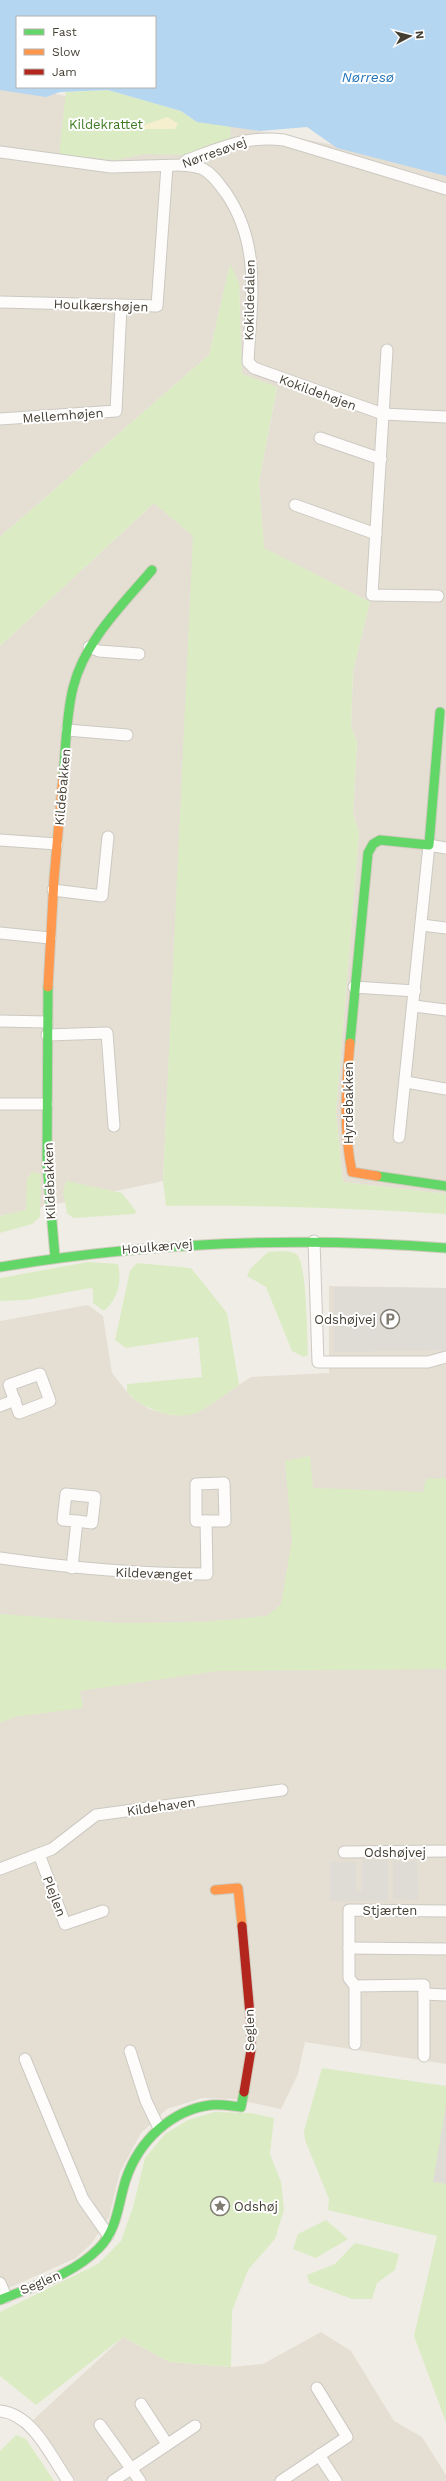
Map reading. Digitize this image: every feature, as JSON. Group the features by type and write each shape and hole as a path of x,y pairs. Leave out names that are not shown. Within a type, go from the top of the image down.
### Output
{"street":[{"name":"Nørresøvej","path":"0,152 111,167 167,166 182,165 187,160 244,140 263,137 284,140 446,189"},
{"name":"Kokildedalen","path":"182,165 201,168 219,183 233,204 249,244 252,271 248,362 254,368"},
{"name":"Houlkærshøjen","path":"0,302 157,306 167,166"},
{"name":"Mellemhøjen","path":"0,419 116,411 121,306"},
{"path":"387,350 372,595 438,596"},
{"name":"Kokildehøjen","path":"254,368 383,414 446,417"},
{"path":"320,438 381,459"},
{"path":"295,505 376,534"},
{"name":"Kildebakken","path":"55,1257 47,1185 47,1022 53,890 67,730 73,688 80,664 89,647 107,622 152,570"},
{"path":"89,647 99,651 139,654"},
{"path":"399,1136 414,1006 429,845 443,739 440,712"},
{"name":"Kildebakken","path":"67,730 127,735"},
{"path":"53,890 102,896 108,837"},
{"name":"Kildebakken","path":"0,840 57,844"},
{"name":"Hyrdebakken","path":"446,848 380,840 373,844 368,853 354,987 345,1112 348,1158 352,1172 446,1186"},
{"path":"422,924 446,928"},
{"path":"0,933 50,938"},
{"path":"354,987 415,991"},
{"path":"414,1006 446,1010"},
{"path":"0,1021 47,1022"},
{"path":"47,1034 107,1033 114,1126"},
{"path":"406,1082 446,1089"},
{"path":"0,1104 47,1104"},
{"name":"Houlkærvej","path":"0,1267 55,1257 140,1246 223,1240 399,1243 446,1248"},
{"path":"314,1241 318,1362 428,1362 446,1357"},
{"path":"0,1406 15,1400"},
{"path":"72,1568 77,1521"},
{"name":"Kildevænget","path":"0,1558 72,1568 152,1574 207,1574 206,1521"},
{"name":"Kildehaven","path":"39,1854 52,1849 96,1815 282,1790"},
{"name":"Odshøjvej","path":"344,1852 446,1851"},
{"path":"0,1869 39,1854"},
{"name":"Plejlen","path":"39,1854 65,1924 103,1911"},
{"name":"Seglen","path":"0,2283 3,2298 72,2268 88,2258 117,2222 133,2159 144,2143 159,2128 174,2118 210,2105 241,2107 251,2050 238,1888 215,1890"},
{"name":"Stjærten","path":"355,2044 355,1986 349,1978 349,1910 446,1911"},
{"path":"349,1948 446,1949"},
{"path":"355,1986 424,1985 424,2056"},
{"path":"424,1994 446,1995"},
{"path":"130,2051 146,2102 159,2128"},
{"path":"25,2059 83,2199 108,2235"},
{"path":"281,2481 347,2437 317,2388"},
{"path":"141,2404 167,2444"},
{"path":"0,2411 16,2415 31,2426 68,2481"},
{"path":"100,2425 140,2481"},
{"path":"112,2481 195,2426"},
{"path":"319,2455 336,2481"}],"shaded area":[{"path":"0,84 446,165 446,1194 343,1182 336,1113 359,833 353,813 357,743 351,726 353,671 370,602 264,549 259,481 277,388 242,374 239,283 230,265 209,355 0,537"},
{"path":"154,503 194,536 163,1181 0,1216 0,646"},
{"path":"329,1286 446,1288 446,2064 305,2042 298,2074 281,2109 234,2099 202,2098 167,2109 141,2133 120,2172 109,2217 92,2243 76,2258 0,2292 0,1321 88,1305 103,1316 112,1373 131,1397 149,1409 171,1415 196,1413 251,1377 329,1373"},
{"name":"Odshøjvej","path":"334,1287 446,1288 446,1350 334,1352"},
{"path":"362,1860 388,1860 388,1901 330,1901 330,1862 356,1862 356,1891 362,1891"},
{"path":"393,1861 417,1861 418,1900 393,1899"},
{"path":"446,2104 446,2184 433,2182"},
{"path":"321,2332 351,2351 394,2421 422,2437 446,2475 446,2481 76,2481 33,2420 123,2337 170,2362 231,2367 263,2364"}],"green space":[{"name":"Kildekrattet","path":"108,90 181,111 197,122 231,127 230,139 187,155 144,154 115,160 59,154 66,92"},
{"path":"230,264 239,283 242,374 277,387 259,481 264,548 370,602 353,671 351,726 357,743 353,813 359,833 336,1113 343,1182 446,1194 446,1214 306,1207 166,1206 163,1181 193,536 154,503 0,646 0,537 209,355"},
{"path":"32,1172 41,1174 40,1217 32,1224 0,1233 0,1216 26,1210 27,1179"},
{"path":"66,1181 122,1193 136,1211 135,1214 73,1218 67,1213 63,1192"},
{"path":"268,1252 292,1252 298,1256 301,1263 305,1288 307,1319 308,1355 304,1357 292,1351 266,1287 247,1276 250,1269"},
{"path":"88,1262 118,1264 118,1290 113,1301 104,1311 93,1303 93,1289 90,1288 26,1300 0,1301 0,1278"},
{"path":"137,1263 191,1268 227,1313 239,1385 198,1412 190,1415 170,1415 141,1404 127,1392 127,1384 202,1377 198,1337 126,1348 115,1340 130,1271"},
{"path":"310,1456 313,1488 423,1492 426,1479 446,1478 446,1669 217,1671 80,1691 83,1708 14,1717 0,1723 0,1614 116,1623 203,1622 267,1616 281,1604 292,1540 285,1461"},
{"path":"322,2068 446,2086 446,2422 414,2336 437,2236 328,2210 329,2199 305,2140 304,2131"},
{"path":"214,2112 251,2113 274,2118 270,2154 281,2182 284,2210 275,2239 248,2270 232,2311 231,2367 170,2362 123,2337 36,2405 0,2376 0,2312 98,2264 121,2241 133,2207 145,2158 165,2134 188,2120"},
{"path":"326,2220 348,2239 316,2258 293,2249 298,2234"},
{"path":"355,2243 399,2254 395,2270 377,2283 372,2299 352,2299 309,2283 307,2275 335,2264"},
{"path":"16,2435 26,2439 54,2481 0,2481 0,2451"}],"sand":[{"path":"168,117 178,124 175,129 145,129 144,125"}],"water":[{"name":"Nørresø","path":"0,0 446,0 446,176 337,148 307,127 260,131 197,122 181,111 108,90 60,92 46,97 0,90"}],"traffic: fast":[{"path":"63,776 69,709 78,671 105,625 152,570"},
{"path":"350,1043 368,853 373,844 380,840 429,845 440,712"},
{"path":"48,987 47,1164 55,1257"},
{"path":"377,1176 446,1186"},
{"path":"0,1267 112,1252 222,1244 333,1242 446,1248"},
{"path":"0,2300 65,2273 77,2266 99,2248 105,2241 114,2224 123,2188 132,2165 139,2152 158,2130 183,2113 196,2108 211,2105 241,2107 244,2092"}],"traffic: slow":[{"path":"48,987 54,879 63,776"},
{"path":"350,1043 346,1124 352,1172 377,1176"},
{"path":"215,1890 238,1888 242,1926"}],"traffic: jam":[{"path":"242,1926 251,2026 251,2050 244,2092"}],"place":[{"name":"Odshøjvej","path":"390,1319"},
{"name":"Odshøj","path":"220,2206"}]}
